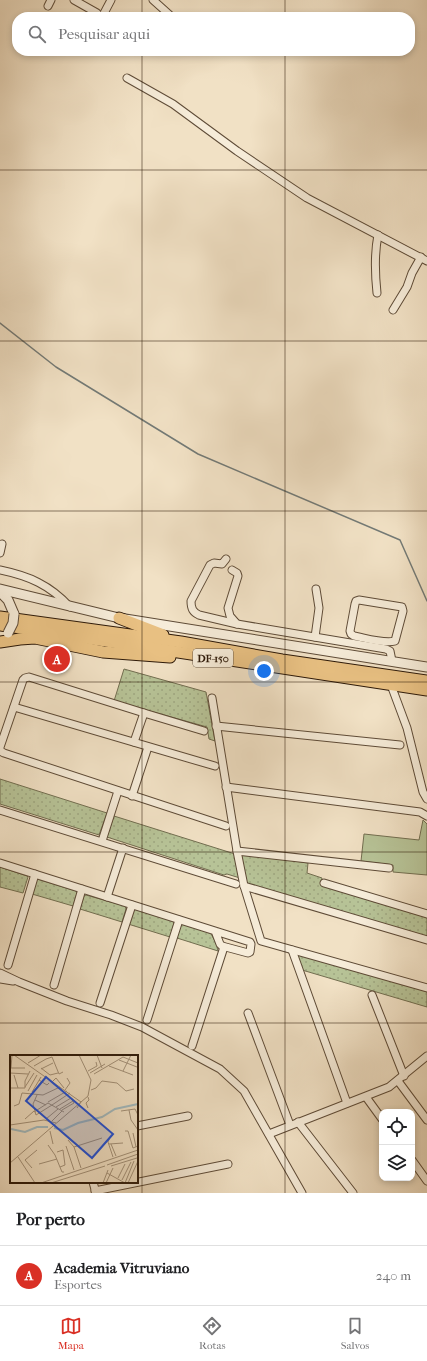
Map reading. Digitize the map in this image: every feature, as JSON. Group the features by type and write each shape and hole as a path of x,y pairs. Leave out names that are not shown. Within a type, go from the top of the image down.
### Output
{"main road":[{"name":"DF-150","path":"0,617 180,642 282,660 427,681"},
{"path":"119,618 180,642"},
{"name":"DF-150","path":"4,629 251,663 427,690"},
{"path":"0,641 35,638 103,652 251,663"}],"street":[{"path":"74,0 94,12"},
{"path":"101,12 111,0"},
{"path":"152,0 166,12"},
{"path":"127,78 173,104 237,151 307,198 424,259 412,273 407,287 393,310"},
{"path":"377,294 375,247 378,235"},
{"path":"0,553 2,544"},
{"path":"226,559 222,564 214,563 210,565 192,601 191,606 195,613 237,624 315,637 373,643 392,642 396,640 403,611 402,607 360,600 355,602 350,631 351,634 354,636 373,643 390,651 392,661"},
{"path":"0,570 18,574 39,582 59,595 70,607"},
{"path":"232,570 237,573 238,576 228,612 237,624"},
{"path":"0,589 119,618 427,667"},
{"path":"315,637 319,608 316,589"},
{"path":"0,592 8,600 14,614 13,623 4,629 0,641"},
{"path":"204,731 29,677 23,680 0,750 4,753 226,826"},
{"path":"392,685 407,728 423,792 427,799"},
{"path":"212,698 244,886 261,941 427,988"},
{"path":"14,707 215,766"},
{"path":"134,742 144,713"},
{"path":"216,726 400,746"},
{"path":"132,796 148,747"},
{"path":"226,787 420,812 427,816"},
{"path":"102,841 118,791"},
{"path":"0,810 236,884"},
{"path":"107,897 123,848"},
{"path":"237,851 389,868"},
{"path":"0,863 250,942 251,950 248,953 224,947 220,944 215,931"},
{"path":"8,965 35,874"},
{"path":"324,883 427,914"},
{"path":"244,886 427,940"},
{"path":"54,984 82,889"},
{"path":"100,1003 132,905"},
{"path":"147,1020 179,920"},
{"path":"192,1046 224,947"},
{"path":"292,950 347,1103"},
{"path":"0,972 19,982 67,1001 142,1027 220,1069 244,1091 302,1193"},
{"path":"0,979 19,982"},
{"path":"372,995 404,1076"},
{"path":"248,1013 290,1125"},
{"path":"269,1134 389,1087 427,1056"},
{"path":"398,1081 427,1120"},
{"path":"366,1097 379,1115"},
{"path":"138,1126 188,1116"},
{"path":"298,1122 353,1193"},
{"path":"138,1183 228,1164"},
{"path":"415,1164 427,1180"},
{"path":"95,1192 138,1183"}],"green space":[{"path":"124,669 206,692 215,741 209,739 207,727 114,701"},
{"path":"0,779 107,813 99,835 0,804"},
{"path":"114,816 235,854 240,878 227,874 224,875 107,837"},
{"path":"423,820 427,824 427,875 393,872 393,865 361,861 364,834 419,840"},
{"path":"241,853 308,863 307,873 322,878 321,885 427,917 427,938 247,885"},
{"path":"0,867 28,877 23,893 0,887"},
{"path":"37,879 76,891 77,893 73,906 32,894"},
{"path":"86,895 125,906 126,909 122,922 80,909 84,896"},
{"path":"135,909 173,921 174,923 170,937 128,924 133,910"},
{"path":"181,924 210,932 216,943 218,951 177,938"},
{"path":"298,954 427,991 427,1007 302,970 297,955"}],"waterway":[{"path":"0,323 56,367 198,454 400,540 427,601"}],"place":[{"name":"Academia Vitruviano","path":"57,659"}]}
